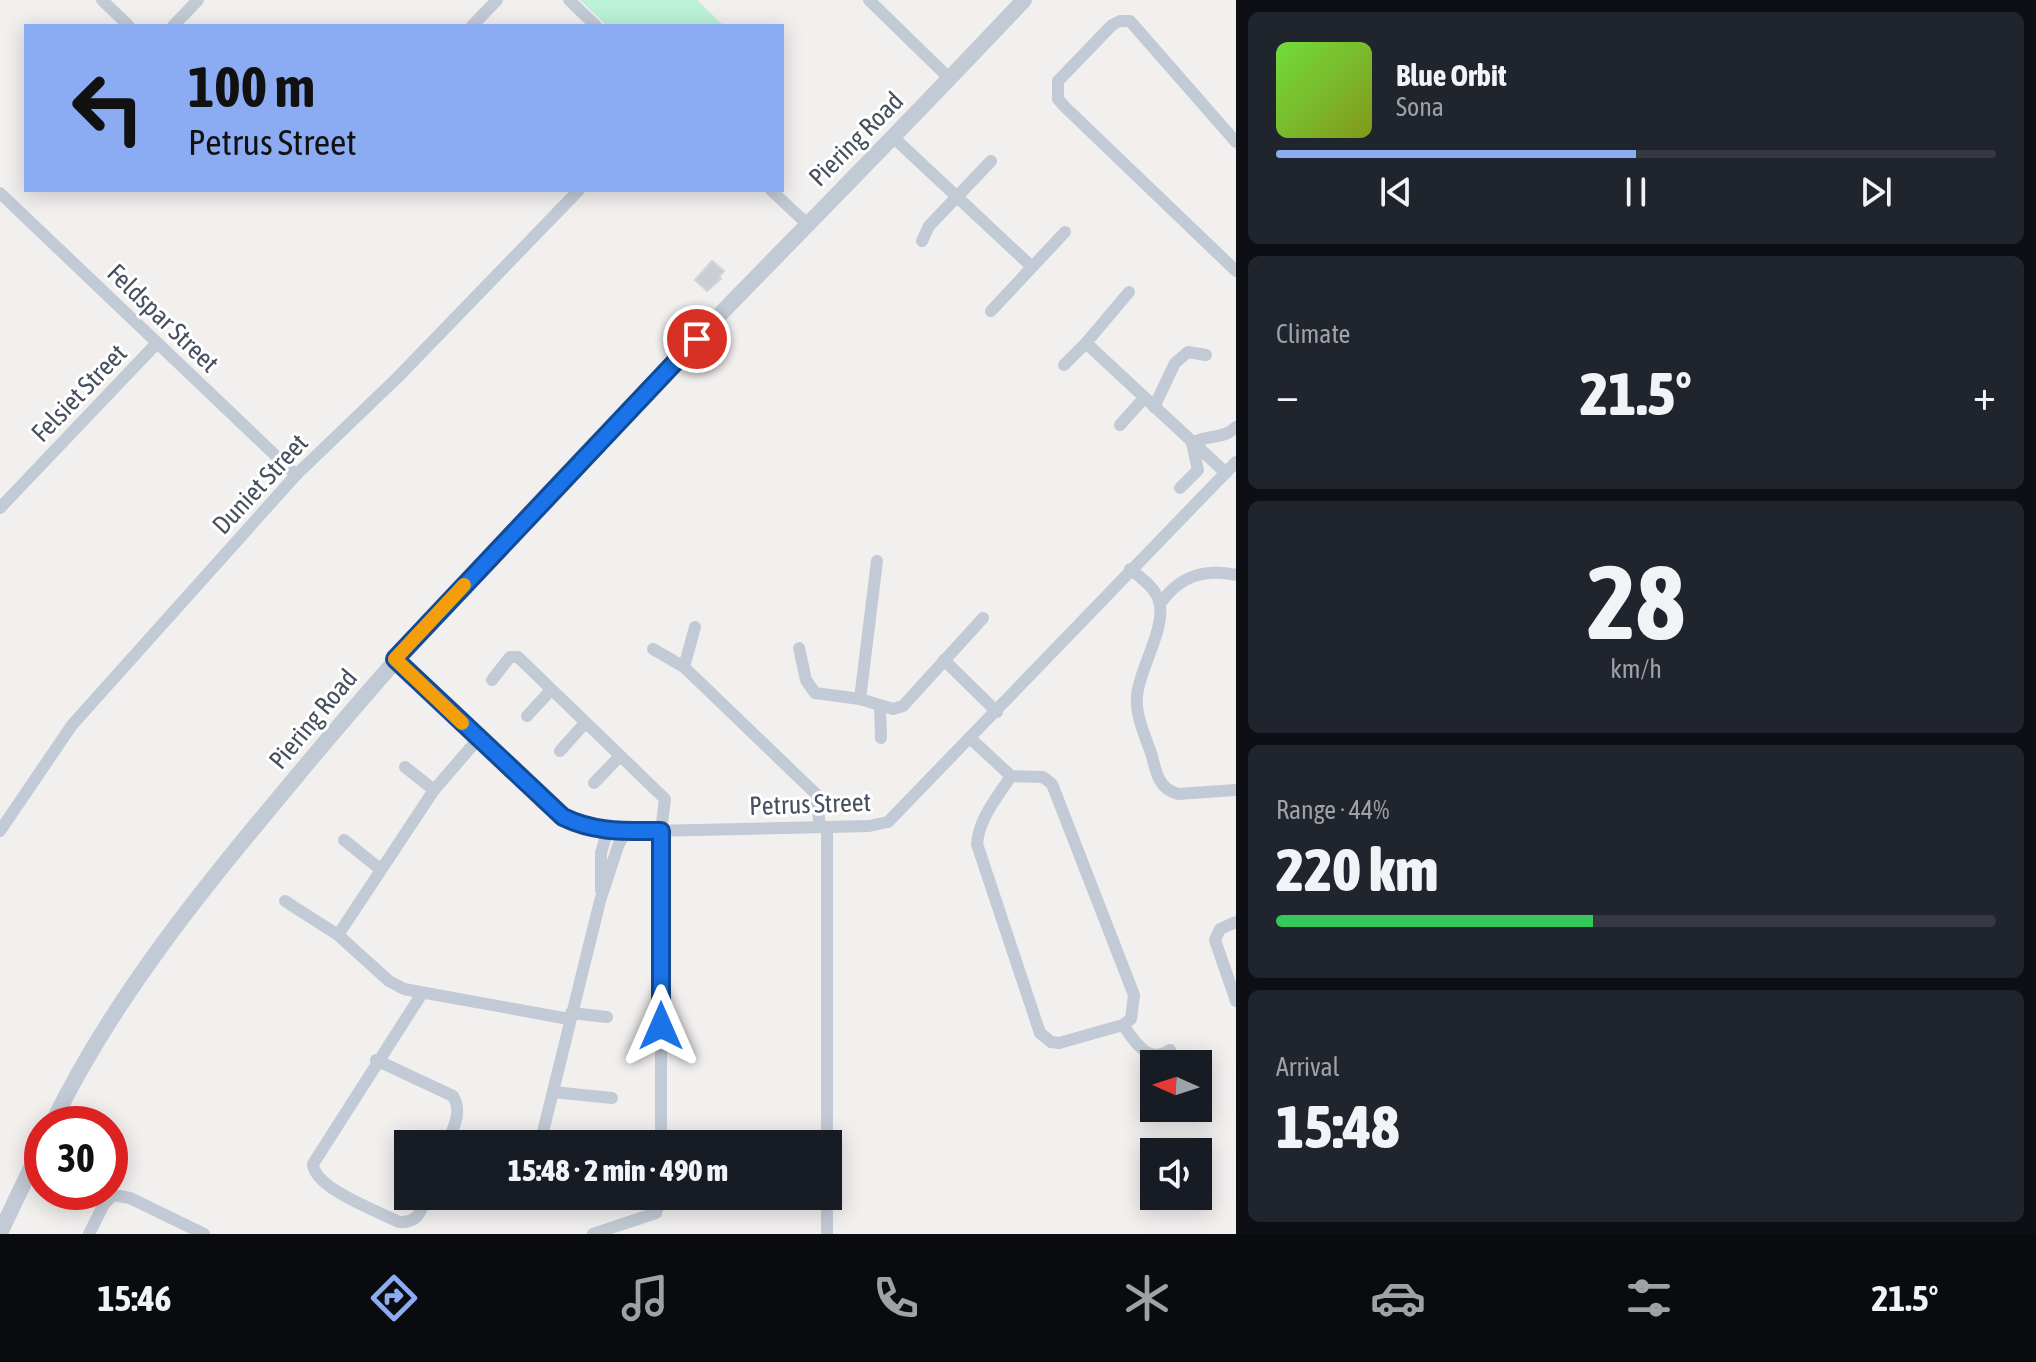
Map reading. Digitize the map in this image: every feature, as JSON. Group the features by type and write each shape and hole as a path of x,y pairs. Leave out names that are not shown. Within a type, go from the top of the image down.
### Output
{"street":[{"path":"102,0 127,24"},
{"path":"175,24 198,0"},
{"path":"474,24 497,0"},
{"path":"569,0 594,24"},
{"path":"869,0 950,79"},
{"name":"Piering Road","path":"62,1106 97,1039 135,981 254,827 395,659 806,223 1024,0"},
{"path":"1236,142 1130,21 1112,25 1058,81 1058,99 1065,107 1236,271"},
{"path":"893,137 1031,266"},
{"path":"922,241 929,226 991,161"},
{"name":"Duniet Street","path":"0,831 72,725 296,475 398,377 577,192"},
{"path":"773,192 806,223"},
{"name":"Feldspar Street","path":"0,193 296,475"},
{"path":"991,311 1065,232"},
{"path":"1064,365 1129,292"},
{"name":"Felsiet Street","path":"0,508 157,343"},
{"path":"1086,343 1226,473"},
{"path":"1154,407 1175,363 1188,352 1206,355"},
{"path":"1120,425 1144,398"},
{"path":"1192,443 1203,437 1225,436 1236,427"},
{"path":"1180,488 1198,470 1192,443"},
{"name":"Petrus Street","path":"395,659 563,817 590,829 607,832 661,831 823,827 888,822 1236,462"},
{"path":"860,699 877,561"},
{"path":"1130,569 1154,590 1160,604"},
{"path":"1236,573 1204,572 1170,589 1160,604 1156,632 1137,690 1136,704 1160,781 1170,792 1236,790"},
{"path":"799,648 806,680 815,693 860,699 893,709 903,706 983,618"},
{"path":"684,667 695,627"},
{"path":"653,649 684,667 816,794 823,827 827,1130"},
{"path":"492,680 510,657 515,656 664,797 661,831 661,1130"},
{"path":"944,660 997,712"},
{"path":"527,716 551,690"},
{"path":"880,706 881,738"},
{"path":"560,751 585,723"},
{"path":"338,935 434,790 478,739"},
{"path":"971,739 1011,776 1043,777 1057,793 1134,995 1131,1019 1123,1025 1059,1043 1051,1042 1040,1033 977,844 978,829 1011,776"},
{"path":"594,783 620,756"},
{"path":"405,767 434,790"},
{"path":"544,1130 600,901 626,831"},
{"path":"600,901 601,853 607,832"},
{"path":"344,840 380,869"},
{"path":"285,901 338,935 389,981 421,995 570,1016 607,1017"},
{"path":"1236,922 1220,929 1215,940 1236,1001"},
{"path":"421,995 315,1156 313,1172 322,1183 399,1222 411,1222 418,1218 421,1210"},
{"path":"1123,1025 1144,1050"},
{"path":"376,1060 453,1096 458,1110 452,1130"},
{"path":"553,1092 612,1098"},
{"path":"0,1233 24,1183"},
{"path":"89,1234 104,1204 113,1195 130,1198 204,1234"},
{"path":"593,1234 656,1213 657,1210"},
{"path":"827,1210 827,1234"}],"green space":[{"path":"580,0 697,0 722,24 605,24"}],"building":[{"path":"712,261 724,271 719,277 721,279 707,291 695,280"}],"slow traffic":[{"path":"462,723 395,659 464,585"}],"route":[{"path":"661,1026 661,831 607,832 590,829 563,817 395,659 697,339"}]}
